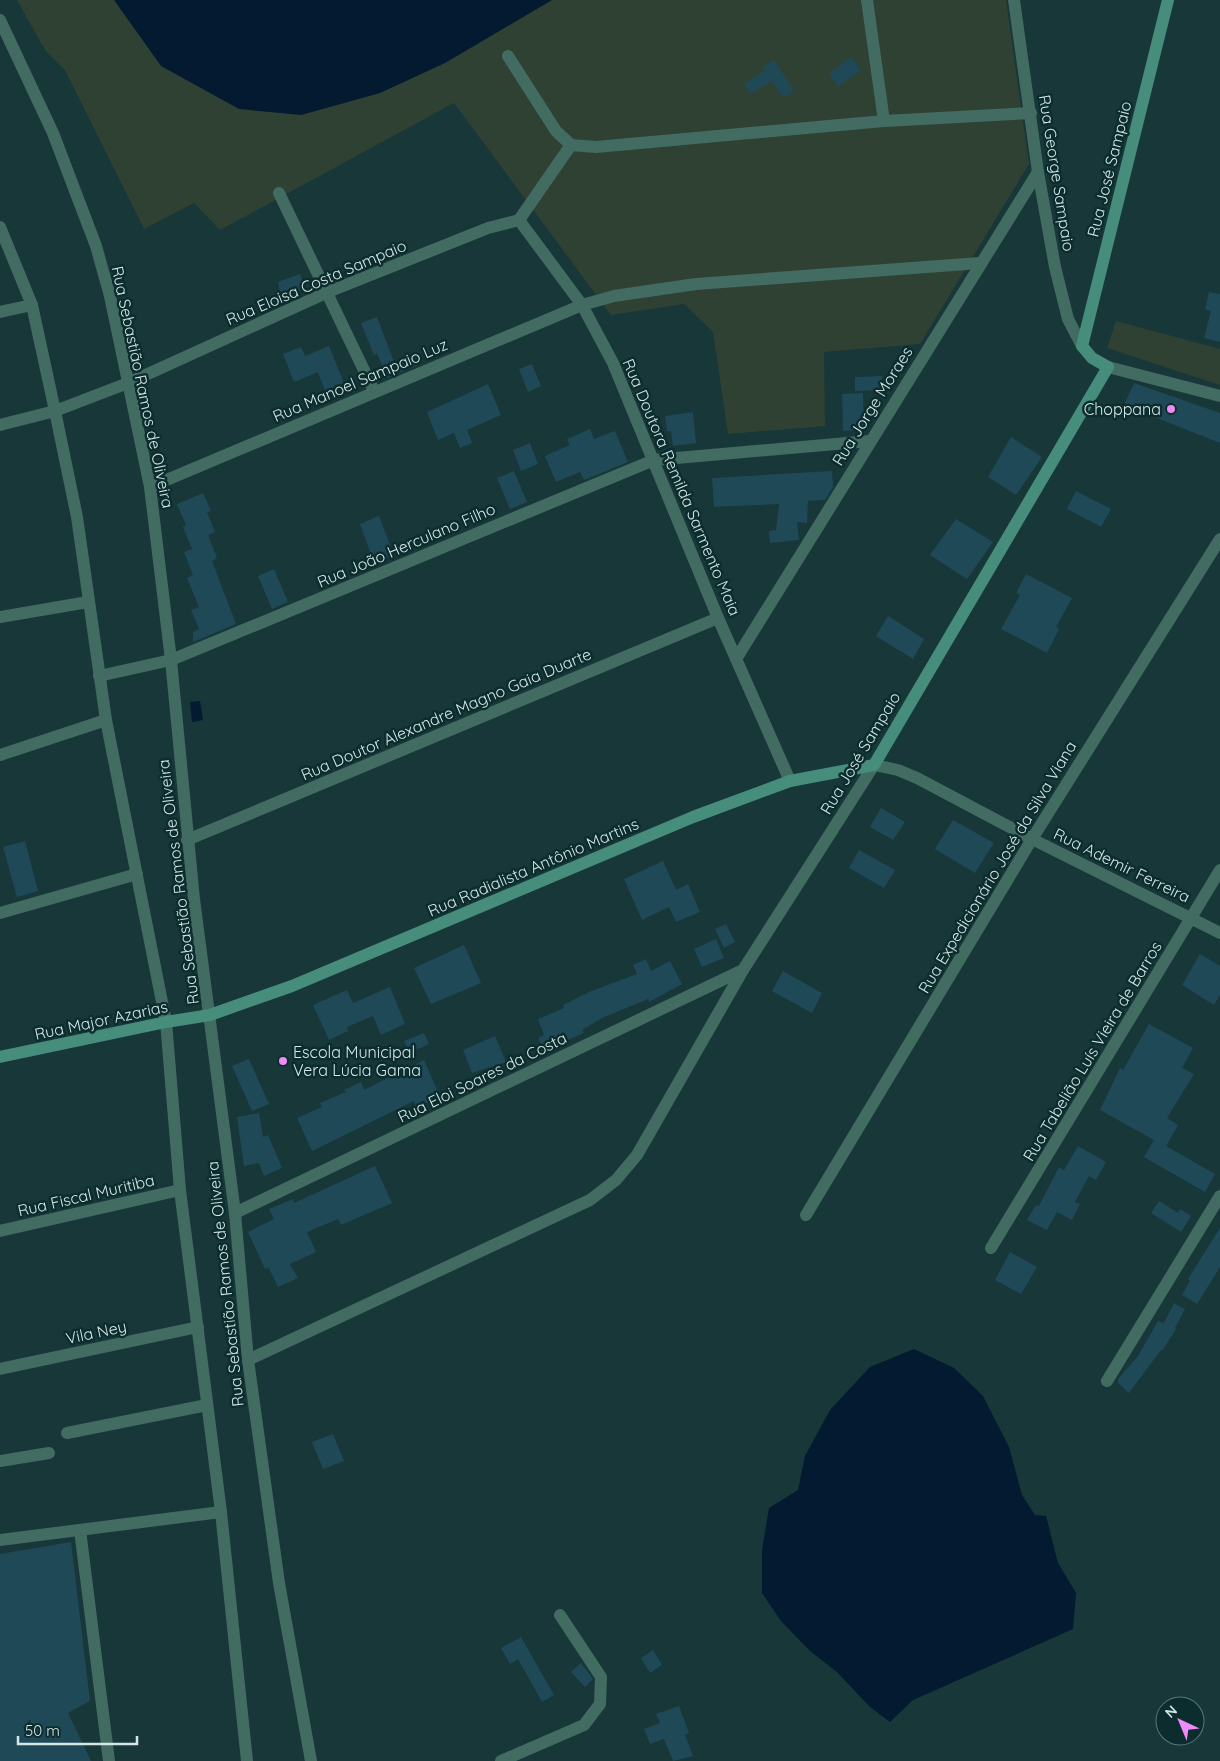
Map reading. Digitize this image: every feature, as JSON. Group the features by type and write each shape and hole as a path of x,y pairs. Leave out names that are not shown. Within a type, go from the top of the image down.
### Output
{"street":[{"path":"867,0 884,121"},
{"name":"Rua George Sampaio","path":"1014,0 1038,172 1054,267 1068,319 1082,346"},
{"name":"Rua José Sampaio","path":"1082,346 1168,0"},
{"name":"Rua Sebastião Ramos de Oliveira","path":"0,20 53,133 96,246 110,296 150,487 170,660 187,840 235,1213 248,1360 279,1583 311,1761"},
{"path":"508,56 556,131 571,145 596,147 884,121 1031,113"},
{"path":"519,220 571,145"},
{"name":"Rua Jorge Moraes","path":"736,659 1038,172"},
{"path":"279,193 374,391"},
{"name":"Rua Eloisa Costa Sampaio","path":"0,425 55,411 128,383 328,292 488,228 519,220"},
{"name":"Rua Doutora Remilda Sarmento Maia","path":"519,220 582,305 613,362 718,618 790,781"},
{"name":"Rua Sebastião Ramos de Oliveira","path":"0,227 32,305 55,411 77,517 106,720 166,1022 180,1190 221,1512 247,1761"},
{"name":"Rua Manoel Sampaio Luz","path":"150,487 374,391 582,305 614,296 696,284 980,263"},
{"path":"0,312 32,305"},
{"path":"1082,346 1092,358 1108,367 1220,396"},
{"name":"Rua José Sampaio","path":"248,1360 590,1200 616,1180 637,1155 743,970 874,765 1108,367"},
{"name":"Rua João Herculano Filho","path":"99,676 170,660 654,460 870,441"},
{"name":"Rua Expedicionário José da Silva Viana","path":"806,1215 1032,839 1220,539"},
{"path":"0,617 88,602"},
{"name":"Rua Doutor Alexandre Magno Gaia Duarte","path":"187,840 718,618"},
{"path":"0,754 106,720"},
{"name":"Rua Radialista Antônio Martins","path":"210,1015 292,986 693,818 790,781 874,765"},
{"name":"Rua Ademir Ferreira","path":"874,765 898,770 917,778 1032,839 1192,917 1220,933"},
{"name":"Rua Tabelião Luís Vieira de Barros","path":"991,1248 1220,870"},
{"path":"0,913 137,874"},
{"name":"Rua Eloi Soares da Costa","path":"235,1213 743,970"},
{"name":"Rua Major Azarias","path":"0,1057 166,1022 210,1015"},
{"name":"Rua Fiscal Muritiba","path":"0,1231 180,1190"},
{"path":"1107,1381 1220,1196"},
{"name":"Vila Ney","path":"0,1369 198,1327"},
{"path":"67,1433 207,1405"},
{"path":"0,1462 49,1453"},
{"path":"0,1540 221,1512"},
{"path":"80,1530 110,1761"},
{"path":"501,1761 584,1725 600,1704 601,1676 560,1615"}],"green space":[{"path":"17,0 1006,0 1029,164 920,344 824,352 825,426 728,434 713,332 684,304 611,315 454,103 220,230 194,203 144,229 65,70 45,50"},
{"path":"1116,321 1220,349 1220,385 1107,348"}],"water":[{"path":"114,0 552,0 445,63 380,93 301,115 239,109 161,66"},
{"path":"200,701 203,720 192,722 190,702"},
{"path":"914,1349 954,1368 983,1396 1009,1447 1022,1495 1035,1515 1046,1516 1058,1563 1076,1593 1073,1629 913,1700 890,1722 869,1706 837,1672 810,1651 781,1621 762,1593 762,1550 769,1508 798,1490 805,1456 830,1410 870,1367"}],"building":[{"path":"851,57 861,70 838,87 829,74"},
{"path":"774,60 794,91 783,98 772,81 750,94 744,84 765,71 763,67"},
{"path":"300,274 305,289 281,297 278,282"},
{"path":"1209,292 1220,294 1220,342 1204,338 1211,311 1205,309"},
{"path":"377,317 394,362 414,354 418,365 387,378 377,353 374,355 361,323"},
{"path":"329,346 344,383 325,391 318,372 294,382 283,354 301,347 305,356"},
{"path":"532,364 541,386 528,392 519,369"},
{"path":"882,376 882,390 855,391 855,377"},
{"name":"Choppana","path":"1134,383 1220,413 1220,443 1124,405"},
{"path":"488,384 501,415 467,430 472,443 460,448 454,433 438,440 427,412"},
{"path":"863,393 864,430 843,431 842,394"},
{"path":"693,412 696,443 673,446 671,431 667,431 665,416"},
{"path":"590,429 594,439 615,431 628,462 584,480 580,472 556,482 545,456 570,445 567,439"},
{"path":"1011,437 1042,457 1016,495 988,477"},
{"path":"530,443 538,464 521,471 513,450"},
{"path":"514,471 527,502 510,509 497,478"},
{"path":"832,471 833,487 825,500 808,501 807,523 797,522 799,540 770,543 769,531 776,530 779,504 714,507 712,478"},
{"path":"1076,491 1111,509 1101,527 1067,509"},
{"path":"203,493 211,511 207,512 215,532 208,535 217,558 212,561 236,624 193,642 193,632 199,629 191,610 199,607 187,578 193,575 184,552 192,549 183,527 186,525 177,504"},
{"path":"379,516 394,555 374,563 360,524"},
{"path":"956,519 993,542 967,579 930,555"},
{"path":"274,569 288,602 272,609 258,576"},
{"path":"1026,574 1072,598 1056,627 1059,629 1047,653 1001,629 1020,595 1016,593"},
{"path":"888,616 924,639 913,659 876,636"},
{"path":"881,808 905,822 893,840 870,827"},
{"path":"953,820 994,843 975,873 935,849"},
{"path":"25,841 38,891 17,897 3,847"},
{"path":"859,850 895,870 884,888 849,868"},
{"path":"663,861 676,890 688,884 700,912 676,922 669,907 642,920 624,879"},
{"path":"726,924 735,942 724,948 715,929"},
{"path":"716,939 724,958 702,967 694,949"},
{"path":"464,945 481,983 431,1004 414,968"},
{"path":"1200,954 1220,966 1220,995 1214,1005 1182,985"},
{"path":"646,959 651,971 670,961 682,984 649,1002 648,999 602,1018 582,1030 584,1033 544,1050 538,1038 544,1035 538,1019 564,1008 563,1005 589,992 637,974 633,965"},
{"path":"783,971 822,993 812,1013 772,991"},
{"path":"390,987 405,1024 381,1035 373,1016 347,1027 348,1031 329,1040 313,1005 347,990 353,1003"},
{"path":"1149,1024 1193,1048 1182,1068 1194,1074 1167,1118 1178,1125 1166,1146 1215,1174 1205,1192 1144,1157 1154,1140 1100,1110 1120,1068 1123,1070"},
{"path":"424,1033 429,1044 409,1053 404,1041"},
{"path":"495,1036 506,1062 472,1073 463,1050"},
{"path":"249,1059 269,1104 252,1111 232,1066"},
{"path":"424,1060 440,1097 416,1108 414,1101 312,1151 297,1118 322,1107 320,1103 346,1092 344,1090 361,1082 364,1090"},
{"path":"259,1113 263,1137 268,1135 282,1168 264,1176 259,1163 244,1166 237,1117"},
{"path":"1078,1146 1106,1162 1096,1180 1089,1176 1075,1202 1080,1204 1072,1220 1057,1212 1047,1230 1027,1220 1036,1205 1039,1206 1059,1167 1064,1170"},
{"path":"375,1166 392,1203 341,1225 338,1219 307,1232 316,1252 290,1264 298,1278 278,1287 269,1268 265,1269 248,1232 274,1219 269,1209 293,1199 294,1203"},
{"path":"1159,1201 1178,1213 1180,1209 1191,1216 1181,1232 1151,1213"},
{"path":"1220,1228 1220,1267 1197,1304 1182,1295 1190,1281 1188,1279"},
{"path":"1010,1252 1037,1267 1021,1294 995,1280"},
{"path":"1174,1303 1185,1309 1176,1329 1162,1351 1129,1393 1118,1383 1118,1379 1138,1356 1158,1321 1164,1323"},
{"path":"333,1434 344,1461 323,1469 312,1442"},
{"path":"71,1542 90,1701 68,1713 91,1761 0,1761 0,1554"},
{"path":"521,1637 554,1695 542,1702 518,1659 510,1664 501,1648"},
{"path":"653,1650 662,1665 650,1673 641,1658"},
{"path":"581,1663 593,1679 585,1687 571,1672"},
{"path":"679,1706 689,1733 685,1735 693,1756 673,1761 664,1739 650,1744 644,1729 660,1723 656,1714"}],"place":[{"name":"Choppana","path":"1171,409"},
{"name":"Escola Municipal Vera Lúcia Gama","path":"283,1061"}]}
